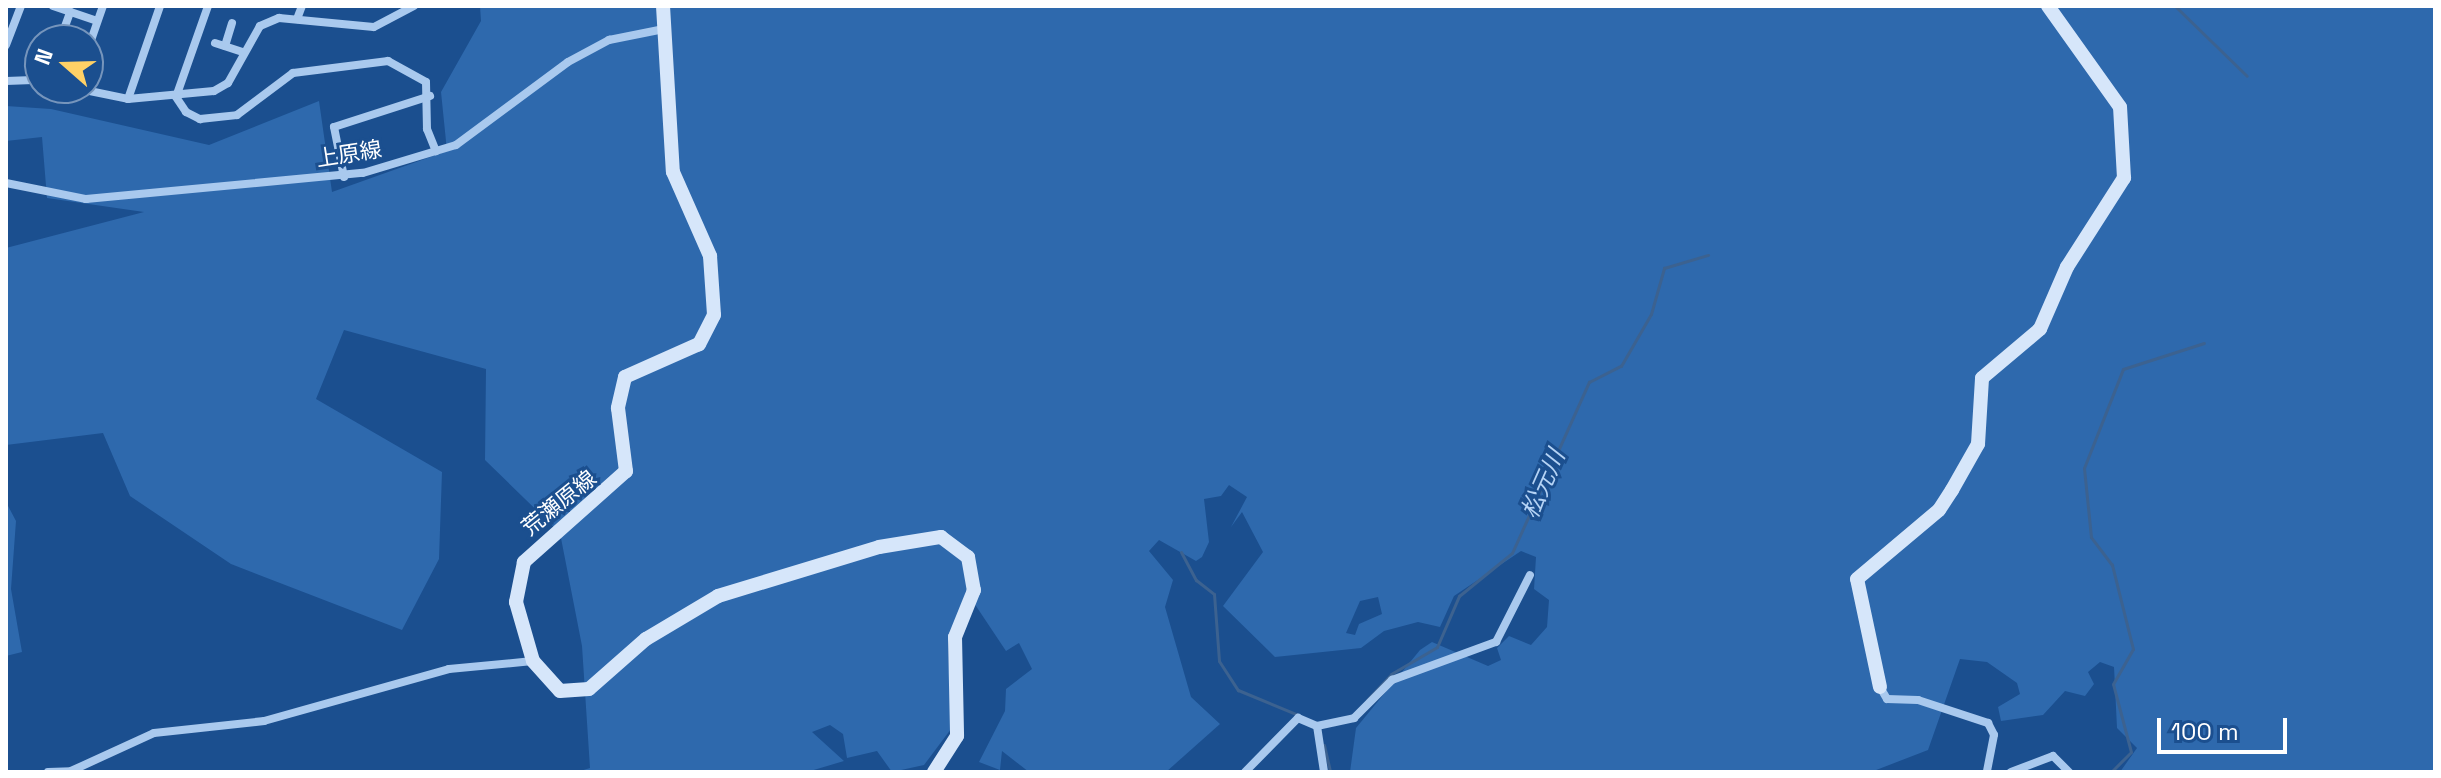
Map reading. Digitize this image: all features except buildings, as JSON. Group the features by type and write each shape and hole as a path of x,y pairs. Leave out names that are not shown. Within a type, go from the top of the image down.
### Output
{"street":[{"path":"6,45 21,6"},
{"path":"53,6 97,21"},
{"path":"96,24 103,6"},
{"path":"128,99 160,6"},
{"path":"176,97 208,6"},
{"path":"297,19 302,6"},
{"path":"104,94 128,99 176,97 228,83 260,26 297,19 374,27 414,6"},
{"name":"荒瀬原線","path":"663,6 673,172 710,256 714,315 699,344 625,377 618,408 626,471 524,562 516,602 533,661 560,691 589,689 646,639 718,596 879,547 941,537 968,557 974,590 955,637 957,736 934,772"},
{"path":"1987,772 1994,735 1988,723 1918,700 1887,699 1880,687 1857,579 1872,559 1939,510 1975,455 1982,378 2040,329 2067,267 2124,178 2120,107 2048,6"},
{"path":"66,24 70,12"},
{"path":"232,23 220,45 243,52"},
{"name":"上原線","path":"6,183 86,199 180,185 344,177 456,145 568,62 609,40 664,29"},
{"path":"176,97 200,119 237,115 293,73 388,61 416,72 430,96 427,129 436,151"},
{"path":"344,177 334,127 430,96"},
{"path":"1245,772 1298,718 1317,726 1354,718 1392,680 1496,642 1530,575"},
{"path":"48,772 72,771 154,733 264,721 449,669 533,661"},
{"path":"1317,726 1324,772"},
{"path":"2011,772 2053,756 2069,772"}],"shaded area":[{"path":"480,6 2435,6 2435,772 2120,772 2137,748 2117,728 2114,667 2100,662 2088,672 2094,684 2085,696 2065,691 2043,715 2001,721 1998,707 2020,694 2017,683 1987,662 1960,659 1928,750 1871,772 1350,772 1356,728 1420,650 1432,642 1488,666 1501,660 1497,648 1509,636 1531,645 1547,627 1549,600 1534,589 1536,557 1521,551 1454,596 1440,627 1418,622 1384,631 1361,648 1275,657 1223,606 1263,552 1242,512 1231,527 1247,497 1229,485 1221,496 1204,499 1209,542 1202,557 1196,561 1159,540 1149,551 1173,580 1165,607 1191,697 1220,724 1166,772 1029,772 1002,751 1000,770 979,762 1005,711 1006,689 1032,669 1019,643 1006,651 966,591 948,644 951,729 924,765 892,772 877,751 847,758 843,734 830,725 812,732 844,761 807,772 577,772 590,768 582,646 560,533 485,460 486,369 344,330 316,399 442,472 439,559 402,630 231,564 130,496 103,433 6,445 6,248 144,212 47,198 42,137 6,141 6,106 51,109 209,145 319,101 332,192 447,151 441,92 481,21","holes":["1378,597 1382,614 1359,624 1355,635 1346,633 1360,601"]},
{"path":"6,502 16,521 11,589 22,652 6,656"}],"waterway":[{"path":"2175,6 2247,76"},
{"name":"松元川","path":"1367,700 1391,674 1437,647 1459,596 1512,553 1589,382 1621,366 1651,314 1664,268 1708,255"},
{"path":"2111,772 2131,752 2113,684 2133,649 2112,565 2091,537 2084,468 2123,369 2204,343"},
{"path":"1181,552 1196,580 1214,594 1219,661 1238,690 1296,714"},
{"name":"松元川","path":"1324,745 1330,772"}]}
